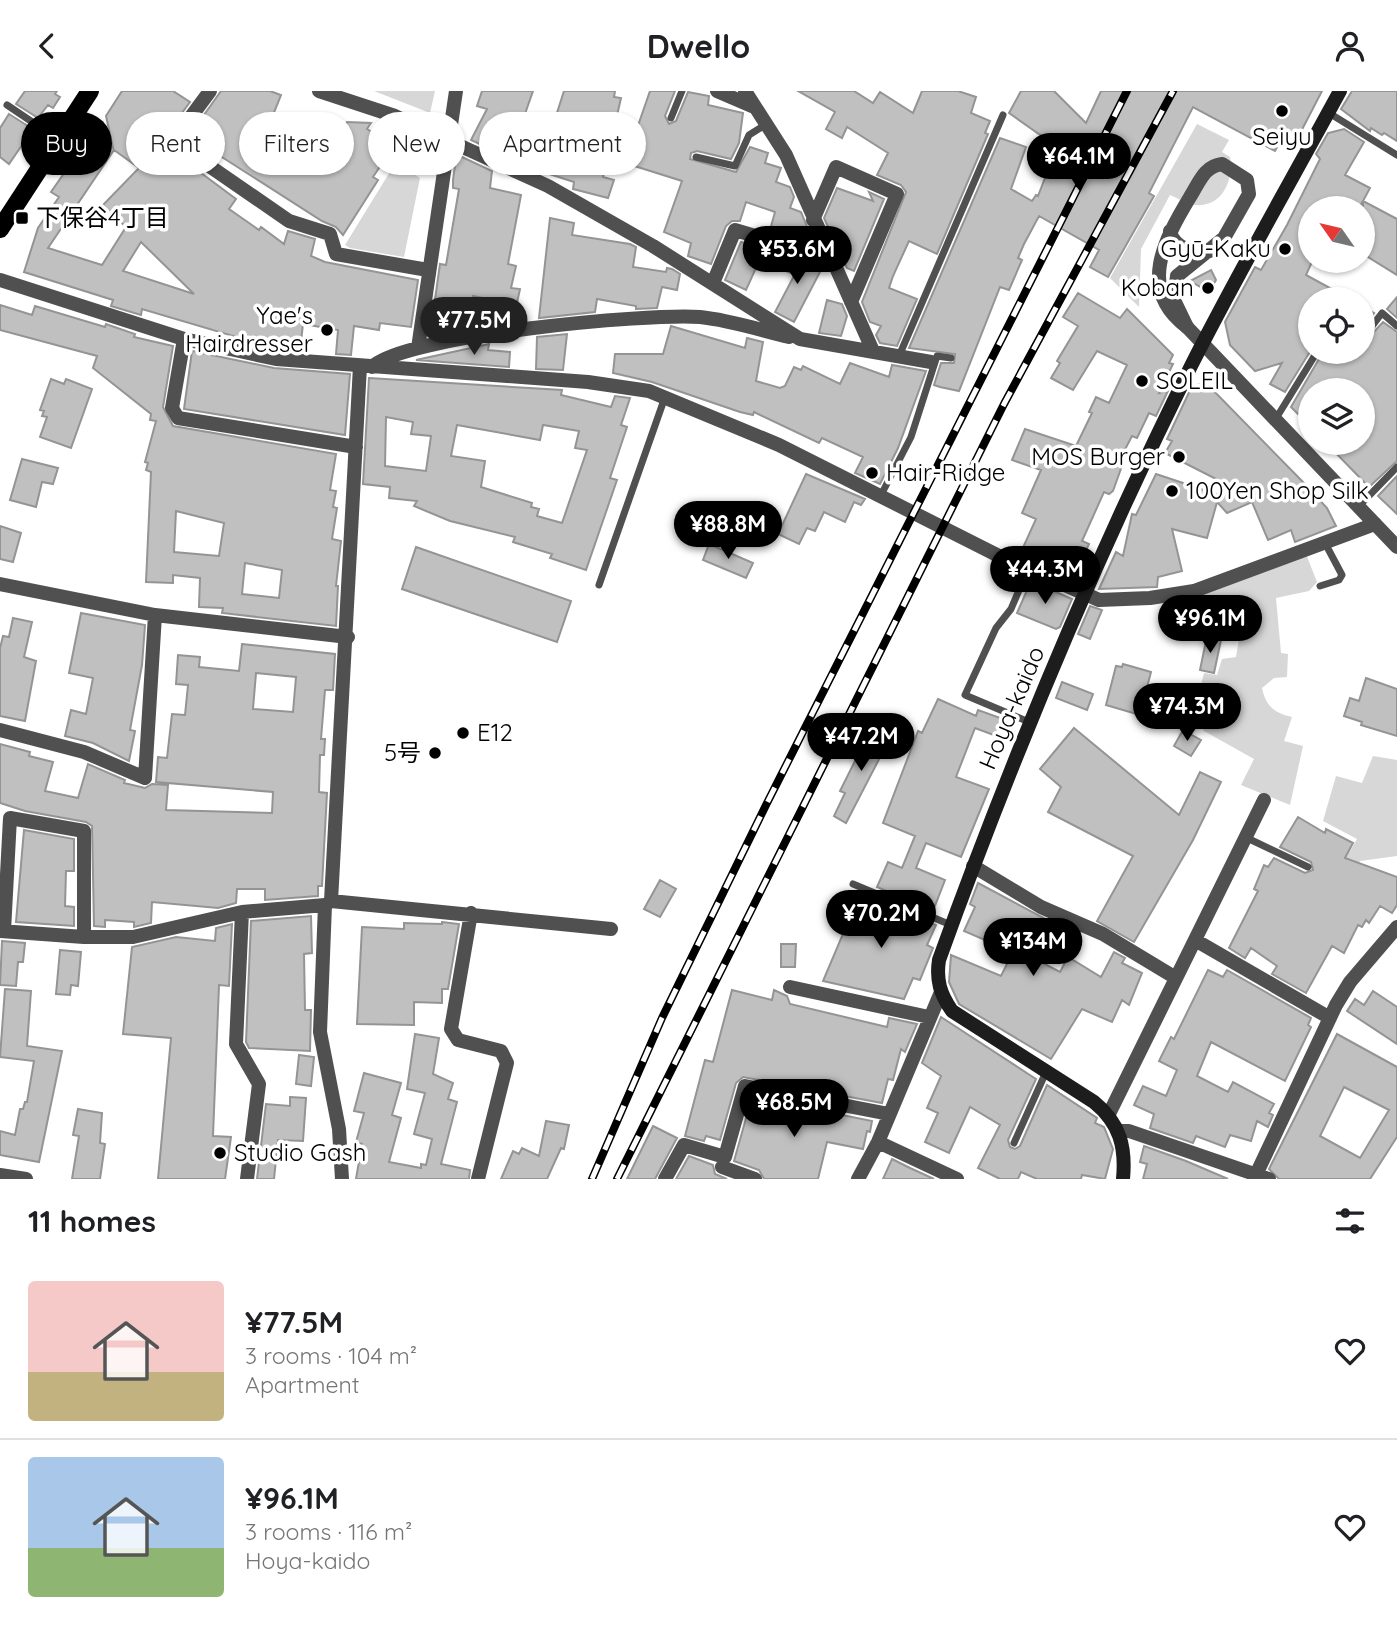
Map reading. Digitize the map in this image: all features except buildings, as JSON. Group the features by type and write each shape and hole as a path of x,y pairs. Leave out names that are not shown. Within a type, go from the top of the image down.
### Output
{"main road":[{"path":"77,112 90,91"},
{"name":"Hoya-kaido","path":"941,992 937,979 939,960 951,925 1029,722 1084,594 1202,344 1340,91"},
{"path":"0,229 36,175"},
{"path":"941,992 952,1011 969,1024 1094,1103 1108,1116 1119,1131 1124,1145 1123,1179"}],"street":[{"path":"210,91 173,141 289,221 330,234 336,254 428,270"},
{"path":"319,91 383,112"},
{"path":"453,112 456,91"},
{"path":"716,91 752,106"},
{"path":"745,91 752,106 786,155 873,351"},
{"path":"465,148 548,186 713,283 800,339"},
{"path":"1187,327 1174,300 1177,276 1224,238 1249,194 1247,180 1222,164 1207,170 1170,231 1161,255 1160,293 1165,307 1397,547"},
{"path":"813,220 836,167 897,194 851,302"},
{"path":"418,348 443,175"},
{"path":"713,283 735,230 830,258"},
{"path":"1170,231 1172,239 1180,246 1192,251 1210,251"},
{"path":"0,280 184,338 276,359 588,382 618,385 665,396 779,445 1028,569 1104,601 1194,591 1375,524"},
{"path":"366,366 381,358 418,348 515,330 701,317 800,339 933,362"},
{"path":"184,338 172,408 178,418 356,447"},
{"path":"342,1179 339,1129 320,1032 348,637 356,447 366,366"},
{"path":"0,584 155,615 348,637"},
{"path":"0,730 84,752 145,778 155,615"},
{"path":"1108,1116 1264,800"},
{"path":"84,937 84,831 10,818 2,931 84,937 132,937 242,912 328,903 471,913 611,929"},
{"path":"973,866 1041,907 1103,934 1176,978"},
{"path":"242,912 236,1044 259,1084 247,1179"},
{"path":"471,913 451,1029 458,1040 501,1051 506,1062 478,1179"},
{"path":"1119,1131 1129,1131 1259,1177 1330,1018 1350,982 1397,927"},
{"path":"1195,940 1330,1018"},
{"path":"790,987 929,1017"},
{"path":"859,1179 878,1142 941,992"},
{"path":"722,1167 745,1086 890,1114"},
{"path":"878,1142 957,1179"},
{"path":"665,1179 684,1145 722,1167 755,1179"}],"lane":[{"path":"671,118 682,91"},
{"path":"7,105 21,114"},
{"path":"1328,112 1397,155"},
{"path":"899,356 1003,115"},
{"path":"696,157 734,166 749,135 765,125"},
{"path":"1375,322 1382,313 1397,326"},
{"path":"881,495 911,437 933,362 937,356 951,358"},
{"path":"1274,421 1310,364"},
{"path":"599,585 665,396"},
{"path":"1358,507 1397,467"},
{"path":"1320,586 1342,575 1325,543"},
{"path":"1028,569 1011,609 996,628 965,695 1029,722"},
{"path":"1245,837 1308,867"},
{"path":"853,884 951,925"},
{"path":"1014,1143 1046,1072"}],"shaded area":[{"path":"374,91 435,91 430,112"},
{"path":"1197,124 1229,140 1222,152 1230,157 1229,180 1222,194 1210,203 1189,204 1170,195 1141,249 1139,307 1110,278"},
{"path":"388,175 416,175 420,178 404,257 345,245"},
{"path":"1306,554 1317,582 1309,591 1276,598 1281,653 1288,654 1287,677 1274,678 1262,688 1272,708 1292,717 1284,741 1303,746 1290,805 1241,785 1254,759 1204,731 1194,713 1204,673 1217,675 1222,659 1236,657 1240,634 1197,630 1188,598"},
{"path":"1373,756 1397,760 1397,856 1360,861 1349,879 1338,872 1357,839 1323,821 1336,776 1362,783"}],"railway":[{"path":"592,1179 662,1018 766,805 1127,91"},
{"path":"617,1179 1004,404 1173,91"}],"place":[{"name":"Seiyu","path":"1282,111"},
{"name":"下保谷4丁目","path":"22,218"},
{"name":"Gyū-Kaku","path":"1285,249"},
{"name":"Koban","path":"1208,288"},
{"name":"Yae's Hairdresser","path":"327,330"},
{"name":"SOLEIL","path":"1142,381"},
{"name":"MOS Burger","path":"1179,457"},
{"name":"Hair-Ridge","path":"872,473"},
{"name":"100Yen Shop Silk","path":"1172,491"},
{"name":"E12","path":"463,733"},
{"name":"5号","path":"435,753"},
{"name":"Studio Gash","path":"220,1153"}]}
